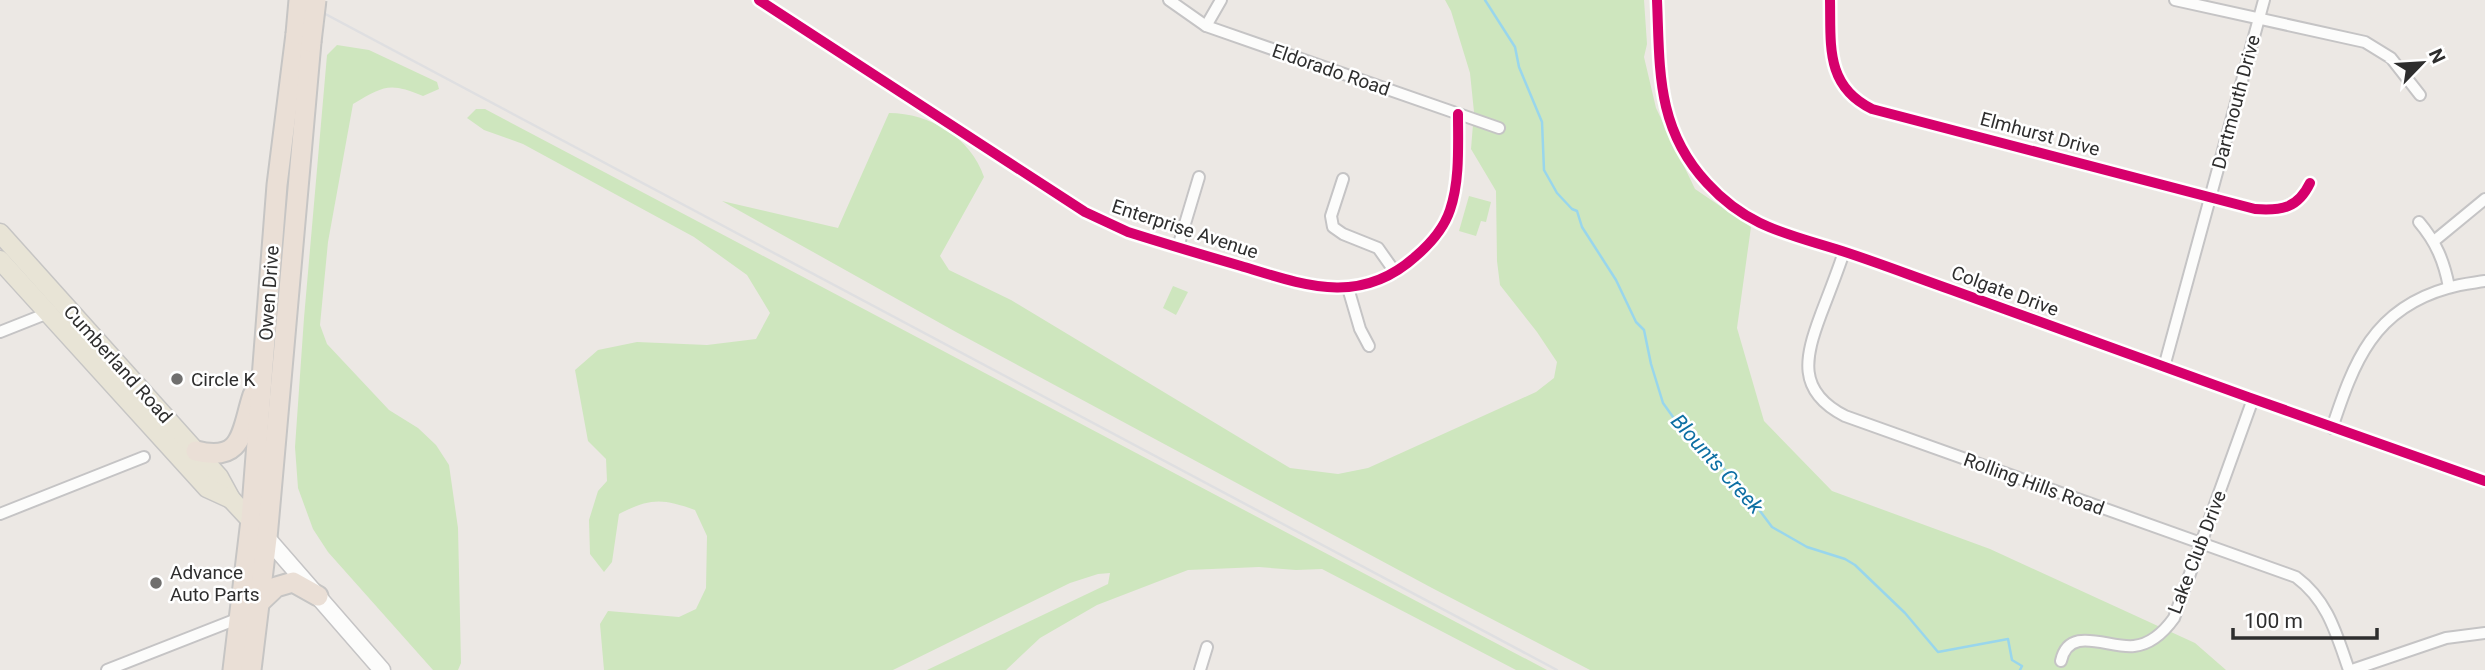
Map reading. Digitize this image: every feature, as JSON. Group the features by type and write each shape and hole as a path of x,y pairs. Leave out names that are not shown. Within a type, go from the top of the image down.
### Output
{"highway":[{"name":"Owen Drive","path":"251,670 267,538 304,38 299,0"},
{"name":"Owen Drive","path":"233,670 237,619 251,520 277,185 304,38 316,0"},
{"path":"196,452 215,456 231,450 241,436 264,365"},
{"path":"258,604 276,587 293,582 318,596"}],"main road":[{"name":"Cumberland Road","path":"0,233 219,477 231,499 382,670"},
{"name":"Cumberland Road","path":"0,260 207,488 231,499"}],"street":[{"name":"Enterprise Avenue","path":"759,0 1085,212 1128,232 1323,288 1348,288 1370,283 1395,272 1431,242 1450,210 1456,171 1458,114"},
{"name":"Eldorado Road","path":"1169,0 1206,26 1499,128"},
{"path":"1206,26 1220,0"},
{"name":"Colgate Drive","path":"1657,0 1660,80 1665,108 1680,147 1723,199 1757,222 1800,240 1844,252 2485,481"},
{"name":"Elmhurst Drive","path":"1830,0 1833,65 1845,88 1862,104 2255,209 2279,208 2303,198 2310,183"},
{"path":"2175,0 2373,45 2391,58 2420,95"},
{"name":"Dartmouth Drive","path":"2164,367 2264,0"},
{"path":"1178,247 1199,177"},
{"path":"1343,179 1331,216 1334,227 1343,234 1378,248 1395,272"},
{"path":"2434,241 2485,199"},
{"path":"2419,222 2434,241 2441,256 2449,287"},
{"name":"Rolling Hills Road","path":"1844,252 1813,334 1807,362 1811,384 1826,405 1845,416 2284,572 2308,586 2318,598 2332,620 2350,670"},
{"path":"2332,428 2356,363 2378,330 2410,304 2449,287 2485,281"},
{"path":"1348,288 1360,329 1369,346"},
{"path":"0,332 48,313"},
{"name":"Lake Club Drive","path":"2061,661 2067,647 2080,640 2132,646 2160,634 2174,618 2253,399"},
{"path":"0,514 144,457"},
{"path":"107,670 237,619"},
{"path":"2350,670 2446,638 2485,633"},
{"path":"1200,670 1207,647"}],"green space":[{"path":"1445,0 1644,0 1647,44 1644,57 1656,108 1695,189 1751,227 1737,328 1764,421 1832,491 1990,549 2195,643 2226,670 1590,670 956,332 722,201 838,228 889,113 904,114 934,123 959,140 978,163 984,177 940,256 949,270 1011,300 1290,468 1338,474 1368,468 1536,392 1554,378 1557,362 1500,285 1496,191 1471,149 1474,112 1470,73 1451,11"},
{"path":"337,45 369,50 437,82 439,89 423,96 402,89 387,88 353,104 328,242 320,325 327,344 389,410 418,428 436,445 449,465 458,528 461,663 458,670 433,670 328,552 313,529 298,488 295,447 327,55"},
{"path":"476,109 485,109 1547,670 1516,670 1322,569 1259,567 1188,570 1097,605 1040,638 1006,670 927,670 1108,584 1110,573 1070,583 893,670 604,670 600,624 608,611 679,617 696,609 706,588 707,536 695,510 665,502 639,505 619,514 612,562 604,572 590,554 589,520 598,491 607,481 606,459 588,441 575,370 598,350 637,342 707,345 756,339 770,313 747,275 694,237 523,144 484,130 467,118"},
{"path":"1469,196 1491,202 1486,222 1481,221 1476,236 1459,231"},
{"path":"1173,286 1188,292 1176,315 1163,308"}],"waterway":[{"name":"Blounts Creek","path":"1485,0 1515,47 1519,67 1542,122 1544,170 1557,193 1577,211 1582,227 1616,280 1636,322 1644,330 1663,403 1683,431 1705,448 1748,495 1772,527 1807,547 1845,559 1855,565 1905,613 1938,652 2008,639 2012,660 2022,666 2020,670"}],"railway":[{"path":"299,0 1557,670"}],"cycle path":[{"path":"759,0 1085,212 1128,232 1309,285 1353,287 1374,282 1395,272 1431,241 1444,223 1453,199 1458,163 1458,114"},
{"path":"1657,0 1664,97 1678,141 1707,183 1722,198 1754,220 1770,228 1870,260 2485,481"},
{"path":"1830,0 1831,48 1838,76 1857,100 1872,109 2255,209 2288,206 2300,198 2310,183"}],"place":[{"name":"Circle K","path":"177,379"},
{"name":"Advance Auto Parts","path":"156,583"}]}
